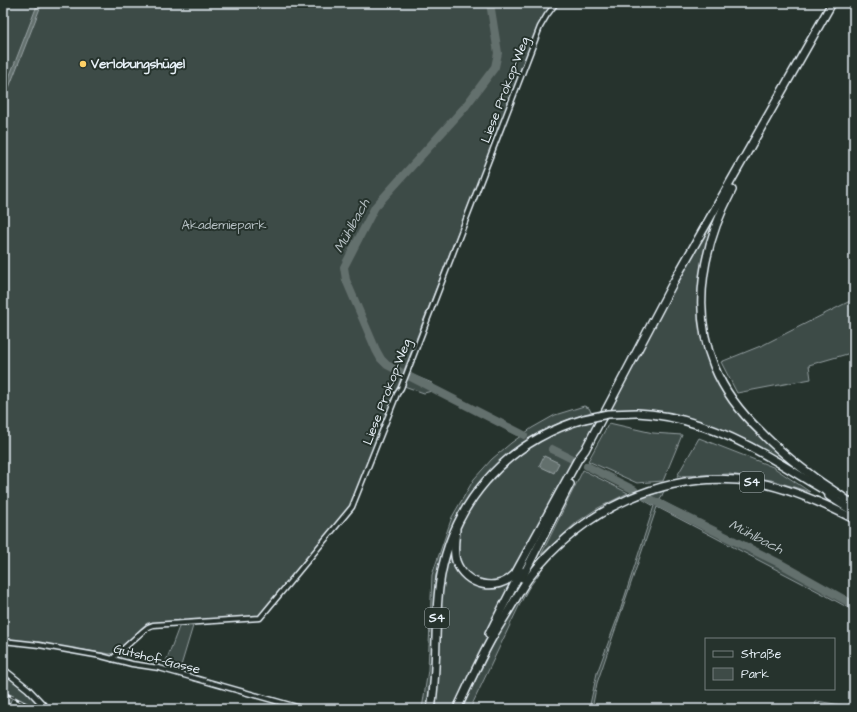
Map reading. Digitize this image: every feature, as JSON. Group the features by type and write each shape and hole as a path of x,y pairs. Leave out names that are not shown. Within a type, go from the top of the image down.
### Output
{"highway":[{"path":"452,709 578,459 585,450 673,283 832,3"},
{"path":"780,95 726,199 717,220 703,274 701,296 702,317 714,366 726,390 742,412 761,433 787,456 854,507"},
{"name":"S4","path":"431,709 435,675 439,588 445,556 464,512 475,494 487,479 507,459 538,437 561,426 584,419 614,413 637,413 679,418 725,434 854,507"},
{"path":"492,639 582,461 585,450"},
{"name":"S4","path":"457,709 492,639 522,588 537,568 553,550 574,532 598,515 636,495 665,486 697,480 742,480 782,488 810,498 854,519"},
{"path":"456,530 455,555 457,563 463,573 472,581 485,585 495,585 504,582 512,577 518,570 564,486"},
{"path":"825,491 832,498 854,512"}],"street":[{"name":"Liese Prokop-Weg","path":"112,659 148,627 258,619 262,617 352,507 407,371 540,27 556,3"},
{"name":"Gutshof-Gasse","path":"3,641 39,645 159,668 304,709"},
{"path":"3,669 28,690 45,707"}],"green space":[{"name":"Akademiepark","path":"3,3 554,3 542,18 352,503 259,616 147,623 114,653 110,654 3,638"},
{"path":"710,217 717,220 701,296 714,366 742,412 802,467 797,474 700,425 637,413 636,409 605,410"},
{"path":"854,299 854,352 809,365 811,379 737,393 721,362 763,345"},
{"path":"408,373 432,383 432,391 424,393 404,386"},
{"path":"584,406 589,408 591,412 543,430 519,445 501,459 472,491 461,510 451,530 439,572 436,574 433,658 428,709 422,709 428,670 432,575 452,517 474,479 492,459 511,443 532,428 555,415"},
{"path":"601,419 518,570 515,584 452,709 431,709 437,614 447,549 479,489 538,437 585,422"},
{"path":"609,423 653,433 682,435 663,481 637,483 588,461"},
{"path":"699,438 773,467 810,492 771,480 729,474 677,476"},
{"path":"583,470 628,493 598,508 577,522 541,555"},
{"path":"664,491 660,500 854,601 854,611 657,507 597,683 592,709 589,709 597,673 620,611 654,506 640,498"},
{"path":"539,569 541,571 528,589 519,606 470,709 461,709 507,619 527,585"},
{"path":"183,625 193,626 180,669 165,664 179,627"},
{"path":"3,669 47,709 37,709 12,697 8,709 3,709"},
{"path":"816,701 854,707 854,709 815,709"}],"shaded area":[{"path":"38,3 42,3 3,103 3,93"},
{"path":"544,456 559,463 554,473 539,466"}],"waterway":[{"name":"Mühlbach","path":"490,3 498,53 495,67 465,107 375,207 344,267 346,280 376,350 381,359 387,365 524,435"},
{"name":"Mühlbach","path":"552,449 572,459"},
{"name":"Mühlbach","path":"587,466 634,490"},
{"name":"Mühlbach","path":"644,496 781,564 854,605"}],"railway":[{"path":"3,692 37,709"}],"place":[{"name":"Verlobungshügel","path":"83,64"}]}
